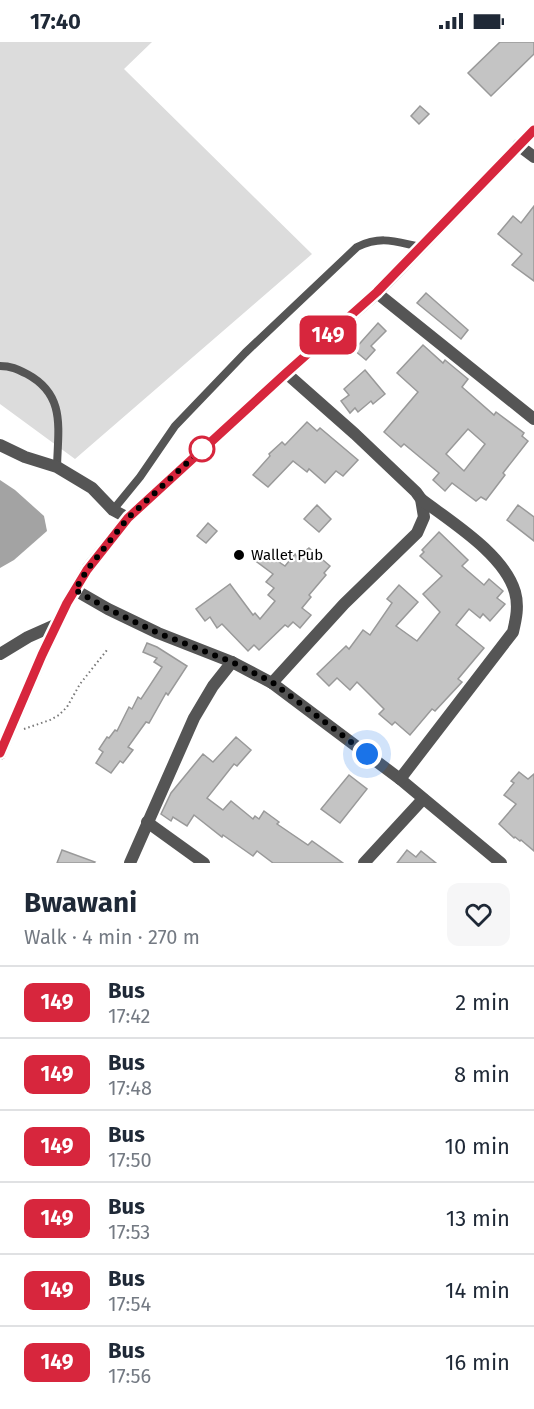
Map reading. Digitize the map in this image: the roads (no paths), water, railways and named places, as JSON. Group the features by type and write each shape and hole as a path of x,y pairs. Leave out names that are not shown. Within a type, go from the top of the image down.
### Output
{"main road":[{"path":"0,754 55,626 87,570 128,518 377,292 534,130"}],"street":[{"path":"518,145 534,157"},
{"path":"377,292 534,419"},
{"path":"286,373 355,434 421,499 467,533 500,564 515,591 518,612 513,632 400,779"},
{"path":"0,445 25,457 57,467 92,488 113,510 128,518"},
{"path":"272,682 344,604 417,533 424,517 421,499"},
{"path":"75,590 158,633 232,662 272,682 400,779 501,863"},
{"path":"0,654 28,637 55,626"},
{"path":"130,863 195,718 213,686 232,662"},
{"path":"364,863 423,799"},
{"path":"147,822 204,863"}],"lane":[{"path":"113,510 140,477 175,426 245,353 357,247 372,240 390,240 421,247"},
{"path":"0,366 10,366 40,382 56,402 57,467"}],"place":[{"name":"Wallet Pub","path":"239,555"}]}
